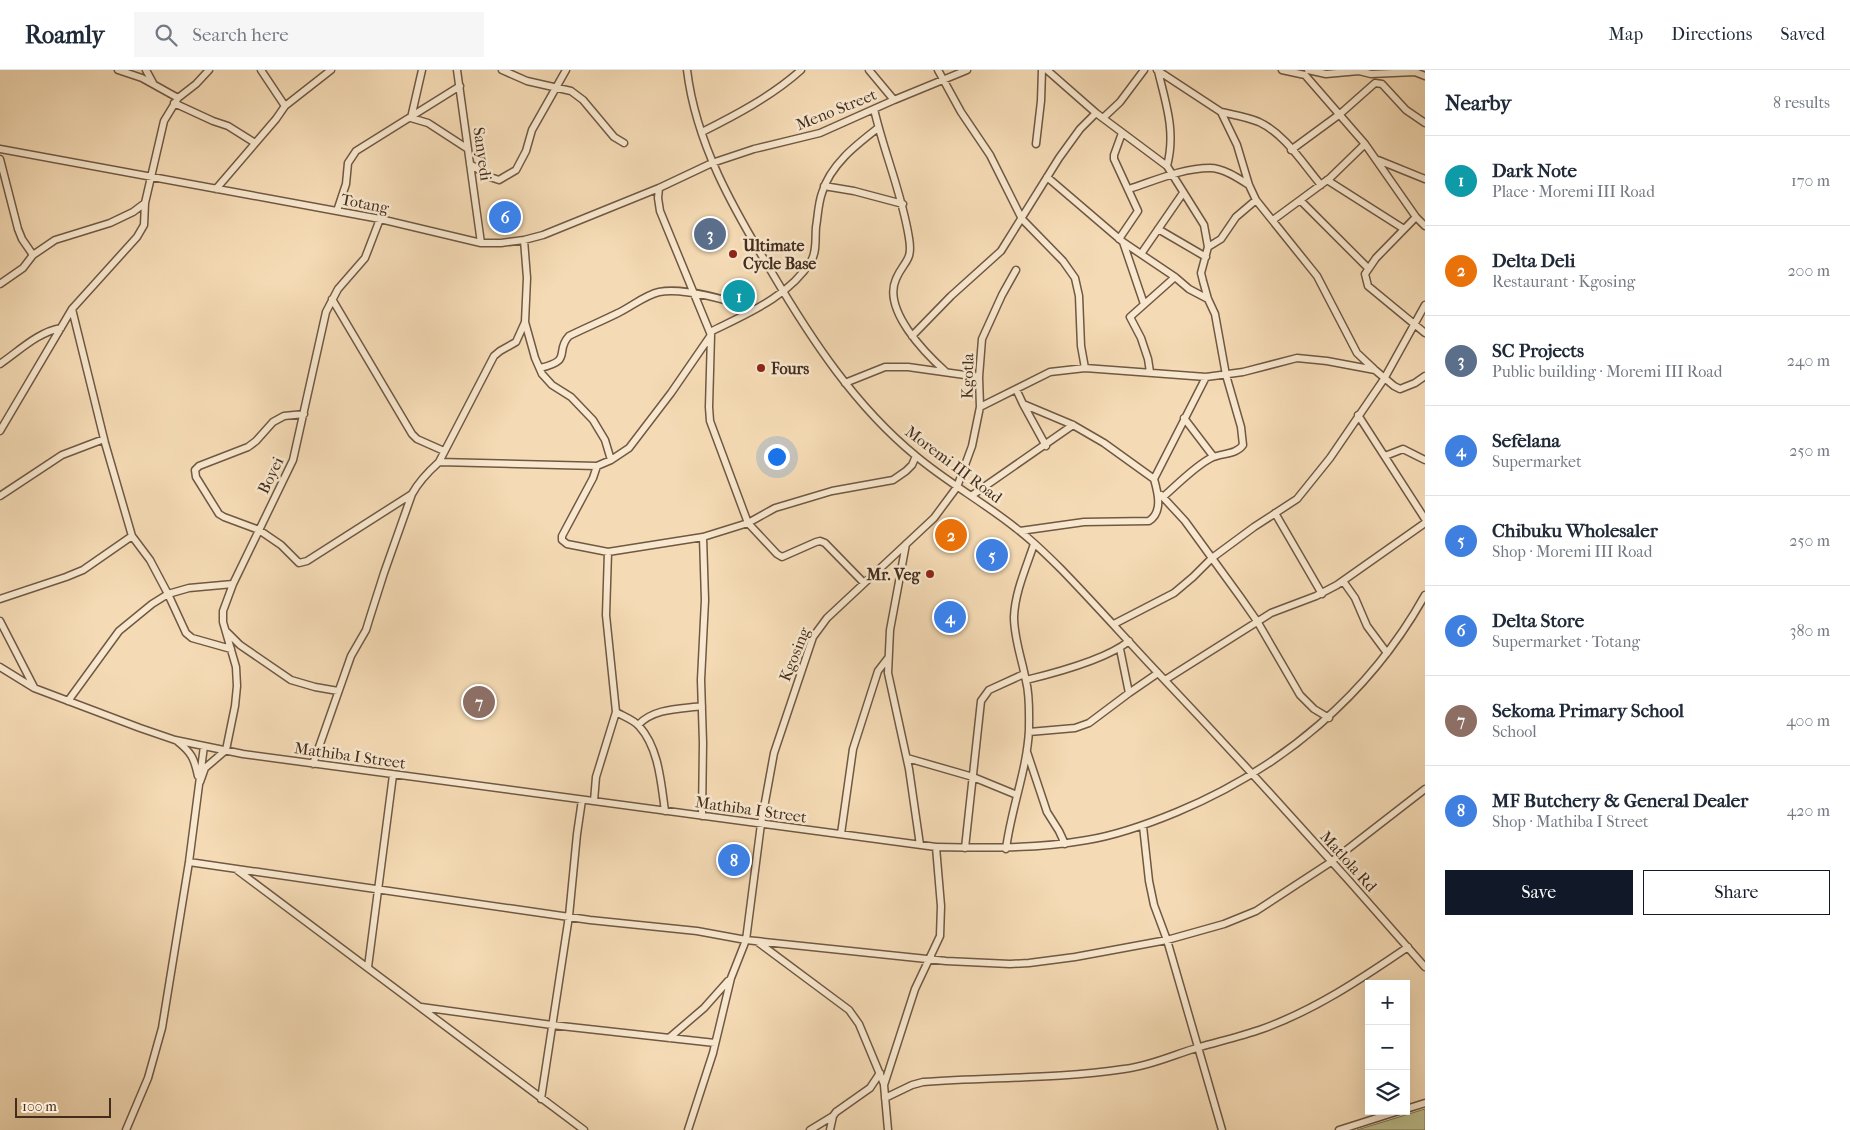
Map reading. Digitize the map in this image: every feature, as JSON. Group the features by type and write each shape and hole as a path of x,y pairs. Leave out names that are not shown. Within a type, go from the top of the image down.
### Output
{"street":[{"path":"118,70 142,78 176,101 213,121 228,126 255,142"},
{"path":"146,70 154,85"},
{"path":"0,430 72,308 137,237 144,225 145,203 164,121 176,101 209,70"},
{"path":"261,70 285,106"},
{"path":"216,189 285,106 331,70"},
{"path":"411,118 422,70"},
{"name":"Sanyedi","path":"457,70 481,243"},
{"path":"502,70 527,81 556,86 571,91 583,100 614,137 624,143"},
{"path":"470,164 490,177 499,180 516,170 526,151 532,130 566,70"},
{"name":"Moremi III Road","path":"687,70 702,132 712,163 735,210 804,326 845,383 868,410 916,456 1020,531 1058,566 1253,774"},
{"path":"702,132 772,92 801,70"},
{"path":"869,70 894,100"},
{"path":"938,70 960,112 990,155 1022,219 1063,260 1075,278 1079,296 1081,346 1085,368"},
{"name":"Meno Street","path":"712,163 754,149 820,133 967,70"},
{"path":"1036,144 1041,102 1042,70"},
{"path":"1047,70 1096,113 1167,166 1204,225 1208,247 1201,273 1218,326 1226,375 1241,427 1243,445 1240,449 1214,456 1204,462 1163,497"},
{"path":"1103,118 1120,102 1144,70"},
{"path":"1157,70 1221,112 1260,123 1278,135 1321,185"},
{"path":"1157,70 1172,137 1172,149 1167,166"},
{"path":"1282,70 1326,74 1359,71 1371,74 1415,72 1425,76"},
{"path":"1304,72 1366,144 1425,226"},
{"path":"1292,150 1360,98 1373,84 1377,83 1382,84 1406,110 1425,123"},
{"path":"337,211 346,184 349,158 356,151 460,86"},
{"path":"874,109 878,128 903,204 910,248 909,257 895,280 894,293 898,310 912,336 946,372"},
{"path":"1221,112 1238,145 1249,185 1256,200 1264,213 1273,220 1317,276 1357,353 1384,379 1400,389 1415,384 1425,376"},
{"path":"912,336 964,283 996,257 1080,128 1096,113"},
{"path":"411,118 428,123 468,149"},
{"path":"439,462 597,466 629,448 671,394 711,334 784,293 803,272 814,256 821,194 824,186 842,160 878,128"},
{"path":"1122,133 1114,157 1138,211 1121,241 1144,304"},
{"path":"1273,220 1321,185 1366,144"},
{"name":"Totang","path":"0,149 380,219 481,243 501,243 543,235 659,188 712,163"},
{"path":"0,159 20,234 33,255"},
{"path":"1378,160 1425,179"},
{"path":"1129,189 1172,174 1210,168 1227,173 1249,185"},
{"path":"1047,177 1121,241 1175,277 1189,289 1208,299"},
{"path":"1327,180 1404,230"},
{"path":"824,186 854,191 903,204"},
{"path":"659,188 660,211 711,334 710,421 748,523 782,557 816,542 825,543 864,583"},
{"path":"1141,254 1183,193"},
{"path":"1208,247 1221,239 1236,217 1256,200"},
{"path":"1300,201 1368,268"},
{"path":"0,284 23,268 33,255 55,240 110,223 133,212 145,203"},
{"path":"1416,216 1368,268 1365,274 1368,286 1425,333"},
{"name":"Boyei","path":"226,750 237,686 236,667 226,632 223,611 233,584 293,460 323,324 332,299 347,277 366,258 380,219"},
{"path":"1158,229 1206,257"},
{"path":"524,240 527,278 525,322 535,358 542,374 552,385 571,397 593,420 605,440 610,460"},
{"name":"Kgotla","path":"957,487 966,468 980,406 979,377 982,339 1002,295 1016,270"},
{"path":"1150,372 1141,338 1130,317 1175,277"},
{"path":"540,368 553,365 561,358 566,339 569,336 657,293 674,291 694,294 732,302 753,309"},
{"path":"332,299 412,434 417,439 444,451"},
{"path":"1114,624 1174,593 1194,578 1212,558 1297,499 1330,458 1384,379 1425,305"},
{"path":"72,308 104,439 132,536 146,554 188,636 231,649"},
{"path":"313,764 351,656 366,630 412,494 418,484 439,462 494,356 500,350 516,342 525,322"},
{"path":"0,364 40,336 51,330 61,328"},
{"path":"980,406 1050,372 1085,368 1206,377 1226,375 1298,358 1327,361 1375,370"},
{"path":"845,383 885,367 908,367 979,377"},
{"path":"1020,531 1084,522 1149,521 1154,518 1158,510 1154,479 1206,377"},
{"path":"1016,389 1046,446"},
{"path":"1023,404 1073,425 1121,454 1154,479"},
{"path":"304,414 284,416 273,422 248,447 199,466 195,470 196,477 219,514 259,530 281,545 299,563 304,562 412,494"},
{"path":"1165,680 1257,621 1282,608 1322,594 1425,521 1358,415"},
{"path":"1184,418 1214,456"},
{"path":"971,496 1046,446 1073,425"},
{"path":"0,496 62,455 104,439"},
{"path":"1385,456 1403,449 1425,460"},
{"path":"597,466 593,478 562,536 562,540 567,544 608,552 702,537 748,523 774,508 832,491 893,480 906,472 916,456"},
{"name":"Kgosing","path":"731,978 746,940 761,824 774,753 813,637 827,618 934,518 957,487"},
{"path":"1157,492 1185,520 1257,621 1300,695 1314,709 1329,718"},
{"path":"1275,513 1322,594"},
{"path":"0,599 83,570 132,536"},
{"path":"702,537 705,600 701,680 702,816"},
{"path":"906,544 890,630 888,658 890,687 907,758 920,845"},
{"path":"1006,849 1029,732 1029,702 1017,645 1014,618 1018,594 1034,544"},
{"path":"594,801 596,777 616,712 606,615 608,552"},
{"path":"1343,580 1355,598 1367,626 1387,653"},
{"path":"68,701 120,631 168,594 189,588 233,584"},
{"name":"Mathiba I Street","path":"0,668 34,688 175,740 226,750 393,775 920,845 1006,849 1065,844 1102,837 1142,826 1210,798 1253,774 1277,759 1329,718 1387,653 1425,595"},
{"path":"1417,609 1425,612"},
{"path":"0,621 34,688"},
{"path":"226,632 240,645 291,680 338,691"},
{"path":"966,848 981,701 989,690 1025,677 1053,672 1120,648 1129,641"},
{"path":"1120,648 1129,692"},
{"path":"841,834 854,749 878,671 888,658"},
{"path":"1029,732 1075,728 1089,723 1129,692 1158,673"},
{"path":"638,725 656,712 702,706"},
{"path":"616,712 638,725 645,735 656,760 665,811"},
{"path":"175,740 189,750 194,758 200,782"},
{"path":"126,1130 148,1078 162,1028 189,862 204,746"},
{"path":"200,782 205,768 226,750"},
{"path":"1026,751 1047,812 1065,844"},
{"path":"907,758 973,776 1017,794"},
{"name":"Matlola Rd","path":"1253,774 1425,967"},
{"path":"368,967 393,775"},
{"path":"189,862 569,916 697,931 758,942 928,959 982,963 1029,963 1075,957 1167,940 1244,917 1279,897 1331,862 1425,789"},
{"path":"541,1098 569,916 582,800"},
{"path":"1142,826 1148,881 1154,904 1167,940 1222,1130"},
{"path":"884,1085 915,989 928,959 938,942 941,926 936,847"},
{"path":"236,869 584,1130"},
{"path":"758,942 848,1010 859,1024 884,1085 888,1130"},
{"path":"885,1098 912,1085 923,1082 1053,1076 1126,1069 1169,1058 1263,1029 1301,1012 1347,988 1408,947"},
{"path":"669,1038 704,1008 731,978"},
{"path":"688,1130 715,1043 731,978"},
{"path":"420,1007 552,1025 715,1043"},
{"path":"810,1130 834,1116 839,1110 870,1088 880,1073"},
{"path":"1410,1108 1425,1103"},
{"path":"1339,1130 1386,1115"},
{"path":"830,1130 834,1116"}],"green space":[{"path":"1425,1109 1425,1130 1357,1130 1410,1115"}],"place":[{"name":"Delta Store","path":"505,217"},
{"name":"SC Projects","path":"710,234"},
{"name":"Ultimate Cycle Base","path":"733,254"},
{"name":"Dark Note","path":"739,296"},
{"name":"Fours","path":"761,368"},
{"name":"Delta Deli","path":"951,535"},
{"name":"Chibuku Wholesaler","path":"992,555"},
{"name":"Mr. Veg","path":"930,574"},
{"name":"Sefelana","path":"950,617"},
{"name":"Sekoma Primary School","path":"479,702"},
{"name":"MF Butchery & General Dealer","path":"734,860"}]}
